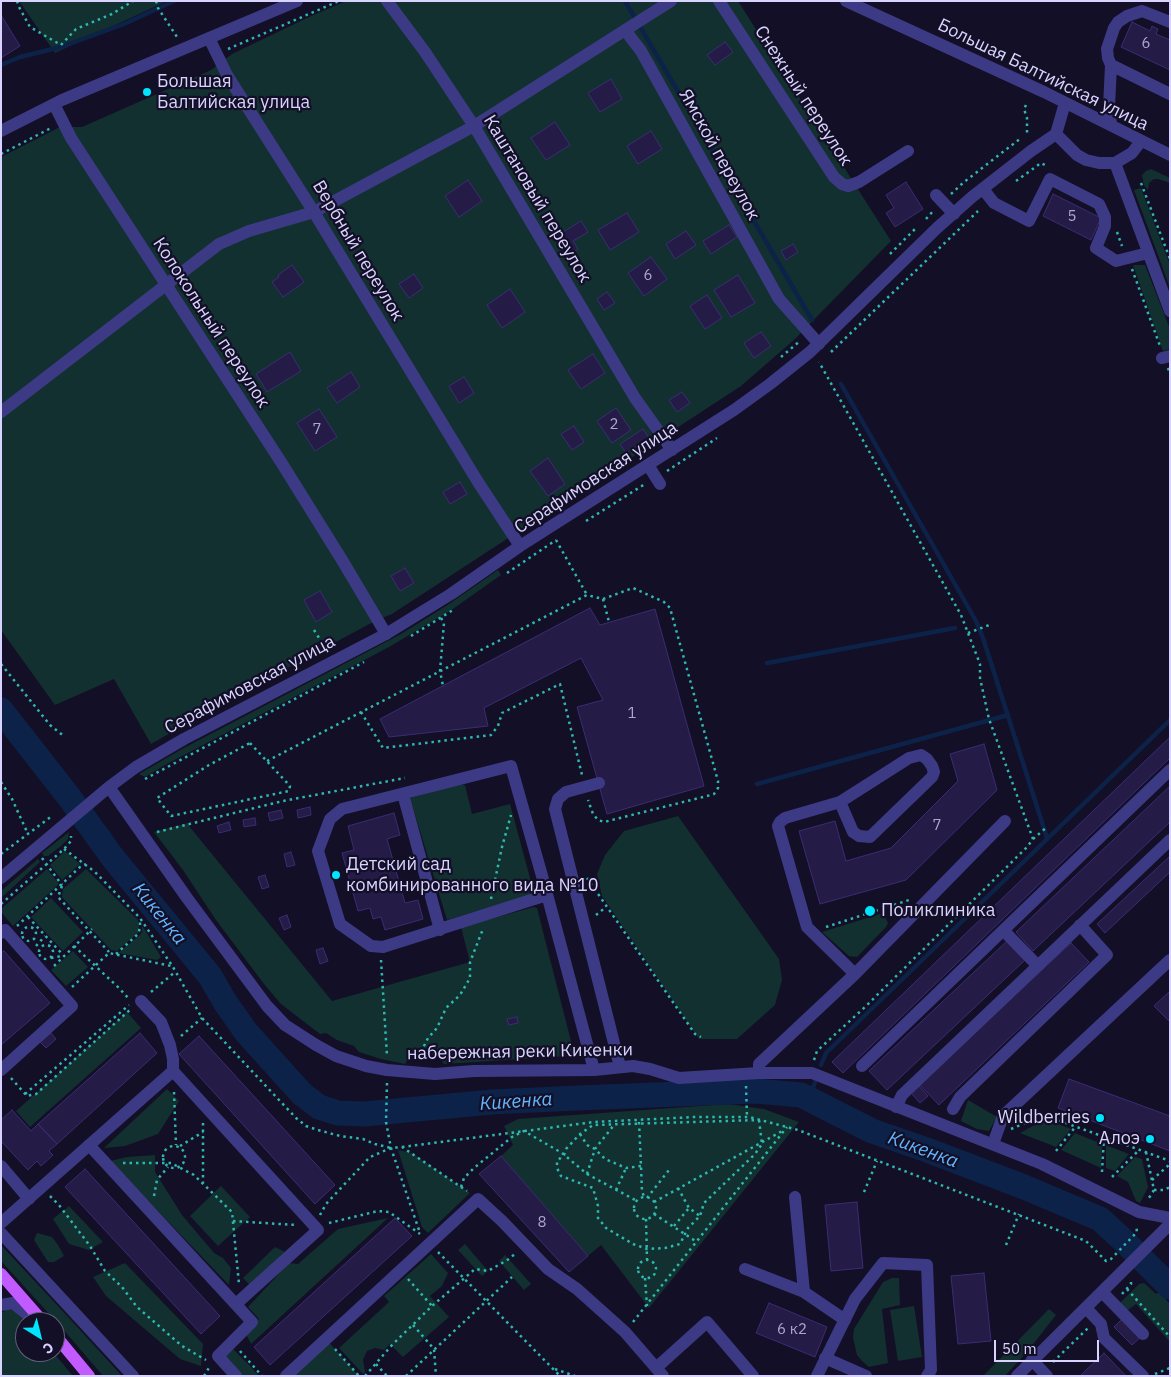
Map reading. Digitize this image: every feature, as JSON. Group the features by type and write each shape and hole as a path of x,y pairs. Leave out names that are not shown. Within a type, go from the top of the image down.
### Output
{"main road":[{"path":"1,1274 34,1312"},
{"path":"65,1348 89,1376"}],"street":[{"path":"1,131 54,104 297,1"},
{"name":"Каштановый переулок","path":"387,1 425,52 474,126 635,398 672,450"},
{"path":"1,412 219,244 249,231 314,212 474,126 671,1"},
{"name":"Снежный переулок","path":"719,1 834,177 842,184 848,186 859,182 908,151"},
{"name":"Большая Балтийская улица","path":"846,1 1065,103 1170,155"},
{"path":"1111,125 1109,107 1111,64 1107,49 1118,22 1136,12 1142,11 1170,22"},
{"name":"Ямской переулок","path":"625,30 641,51 779,299 818,344"},
{"name":"Вербный переулок","path":"209,38 227,75 314,212 478,482 520,546"},
{"path":"1111,64 1170,94"},
{"path":"1065,103 1056,134 1069,148 1086,160 1100,163 1115,163 1132,153 1141,141"},
{"name":"Колокольный переулок","path":"54,104 71,138 265,437 386,634"},
{"name":"Серафимовская улица","path":"108,787 136,767 184,739 386,634 452,594 520,546 734,410 770,384 818,344 954,214 983,189 1056,134"},
{"path":"1115,163 1170,311"},
{"path":"983,189 994,203 1028,221 1050,179 1099,204 1105,217 1105,226 1096,248 1116,261 1148,253"},
{"path":"942,196 954,214"},
{"path":"648,465 660,484"},
{"path":"840,802 853,832 859,836 870,837 932,777 934,772 932,766 921,755 909,758 840,802 785,818 778,826 807,927 855,974"},
{"path":"547,895 383,947 371,946 340,924 323,873 318,851 330,819 342,809 511,766 547,895 594,1070"},
{"path":"862,1066 1170,770"},
{"path":"599,783 566,792 558,799 555,809 620,1067"},
{"path":"1,878 60,818 95,798 108,787"},
{"name":"набережная реки Кикенки","path":"108,787 267,1006 285,1025 336,1056 366,1066 402,1072 435,1074 474,1071 594,1070 633,1066 679,1078 759,1073 812,1073 1042,1164 1139,1212 1170,1218"},
{"path":"403,794 440,930"},
{"path":"759,1073 759,1064 855,974 1005,821"},
{"path":"896,1107 902,1096 1170,840"},
{"path":"953,1109 960,1097 1107,955 1080,925"},
{"path":"2,1069 72,1006 5,930 7,932"},
{"path":"1004,931 1037,965"},
{"path":"994,1144 1003,1116 1170,960"},
{"path":"142,1000 161,1022 170,1045 173,1071 320,1222 318,1230 236,1304"},
{"path":"1,1223 173,1071"},
{"path":"89,1145 252,1322 218,1356 236,1376"},
{"path":"1,1166 29,1199"},
{"path":"795,1197 804,1292"},
{"path":"286,1376 478,1199 548,1269 577,1289 627,1330 660,1372 708,1322 753,1376"},
{"path":"1017,1376 1170,1224"},
{"path":"1,1233 134,1376"},
{"path":"817,1376 855,1299 883,1263 926,1265 931,1370 927,1376"},
{"path":"745,1269 804,1292 845,1320"},
{"path":"1102,1292 1143,1334"},
{"path":"1,1305 13,1303 24,1312"},
{"path":"1086,1308 1101,1324 1104,1338 1143,1376"},
{"path":"826,1358 866,1376"},
{"path":"1032,1360 1045,1374"}],"path":[{"path":"17,1 30,27 61,45 76,29 112,14 133,1"},
{"path":"156,1 158,8 184,49"},
{"path":"225,50 339,1"},
{"path":"1026,105 1024,109 1027,118 1027,135"},
{"path":"1,154 57,125"},
{"path":"942,196 964,182 1021,138"},
{"path":"1141,183 1170,259"},
{"path":"1130,265 1165,355"},
{"path":"819,362 961,615 980,664 980,678 989,720 1032,839"},
{"path":"556,540 587,595"},
{"path":"267,761 361,712 440,671 587,595 603,599 633,588 664,602 670,608 718,781 718,788 711,795 604,822 598,820 592,814 560,684 502,714 498,726 491,735 383,748 361,712"},
{"path":"603,599 609,622"},
{"path":"441,618 444,623 440,671 443,686"},
{"path":"968,633 992,624"},
{"path":"314,630 326,649"},
{"path":"1,664 50,725 65,737"},
{"path":"250,743 267,761 290,786 289,791 171,816 157,798 209,764 250,743"},
{"path":"154,832 283,801 411,777"},
{"path":"1,782 12,799 28,834"},
{"path":"490,905 502,847 514,808"},
{"path":"1,854 28,834 60,818"},
{"path":"814,1060 817,1051 866,1007 1027,847 1032,839 1047,827"},
{"path":"1,904 48,865 64,849 71,841 71,834"},
{"path":"64,849 86,864 140,918 173,967 202,1018 296,1118 306,1126 391,1148"},
{"path":"7,932 28,917 80,867 86,864"},
{"path":"48,865 62,885"},
{"path":"586,877 695,1034 700,1037"},
{"path":"62,885 58,898 110,953 168,964 173,967"},
{"path":"818,930 910,900"},
{"path":"594,916 606,907"},
{"path":"28,917 36,928 64,956"},
{"path":"115,954 138,934 140,918"},
{"path":"422,1057 423,1048 437,1028 446,1008 460,995 470,978 470,962 486,922"},
{"path":"34,940 26,940 22,935 23,930 27,927 36,928"},
{"path":"34,940 37,934 36,928"},
{"path":"51,968 91,931"},
{"path":"32,950 45,936"},
{"path":"34,940 40,948"},
{"path":"51,958 53,954 52,947 45,945 40,948 38,953 44,960 64,956"},
{"path":"25,1094 131,1002 119,988 74,946"},
{"path":"63,995 110,953"},
{"path":"380,954 387,1061"},
{"path":"2,1069 27,1096 36,1094 175,972"},
{"path":"180,1037 202,1018"},
{"path":"173,1071 178,1146 186,1156 184,1164 178,1168 164,1163 165,1150 172,1146 178,1146 203,1132"},
{"path":"233,1221 320,1222 378,1210 389,1212 420,1234 391,1148 386,1122 385,1097 387,1077"},
{"path":"746,1080 747,1117"},
{"path":"1008,1131 1044,1115 1146,1152 1170,1163 1152,1180"},
{"path":"202,1116 204,1184"},
{"path":"320,1222 326,1204 370,1156 391,1148 524,1131 696,1116 747,1117 798,1130 1086,1241 1103,1260 1108,1261 1111,1259 1137,1232 1137,1226"},
{"path":"759,1120 762,1144 755,1154 704,1203 700,1216 685,1234 680,1244 665,1248 647,1250 606,1228 598,1218 598,1206 593,1188 561,1176 557,1168 557,1161 564,1155 566,1150 580,1134 594,1124 639,1121 759,1120"},
{"path":"639,1121 642,1192 646,1198 654,1202 656,1206 654,1214 646,1219 641,1218 635,1213 634,1206 637,1202 646,1198 669,1170"},
{"path":"587,1174 595,1149 614,1124"},
{"path":"1056,1151 1076,1126"},
{"path":"654,1202 762,1144 787,1128"},
{"path":"627,1330 648,1306 787,1128"},
{"path":"524,1131 564,1155 587,1174 637,1202"},
{"path":"461,1187 464,1178 474,1168 512,1138 524,1131"},
{"path":"580,1134 587,1145 595,1149 605,1159 626,1168 640,1166"},
{"path":"1102,1172 1104,1137"},
{"path":"402,1147 470,1193"},
{"path":"1112,1177 1139,1150"},
{"path":"1145,1205 1154,1190 1146,1152"},
{"path":"864,1192 877,1162"},
{"path":"128,1163 171,1163 194,1175 232,1212 239,1290"},
{"path":"144,1205 155,1194 158,1180 168,1166"},
{"path":"616,1190 626,1168"},
{"path":"1154,1190 1164,1190 1170,1187"},
{"path":"678,1188 689,1208 700,1216"},
{"path":"49,1195 59,1205 90,1246 105,1272 122,1287 137,1307 182,1346 212,1363 204,1376"},
{"path":"674,1227 689,1208"},
{"path":"654,1214 698,1242"},
{"path":"1006,1245 1019,1214"},
{"path":"646,1219 647,1260"},
{"path":"365,1376 392,1345 432,1306 475,1269 488,1271 509,1259"},
{"path":"647,1260 652,1262 656,1270 653,1276 645,1278 640,1275 638,1267 641,1262 647,1260"},
{"path":"450,1264 560,1376"},
{"path":"406,1376 512,1277"},
{"path":"645,1278 648,1306"},
{"path":"1127,1288 1170,1337"},
{"path":"418,1290 432,1306"},
{"path":"1045,1374 1096,1319"},
{"path":"413,1325 434,1349 436,1376"},
{"path":"232,1342 262,1376"},
{"path":"336,1351 359,1376"},
{"path":"376,1364 387,1376"},
{"path":"552,1368 575,1376"},
{"path":"1151,1376 1170,1368"}],"green space":[{"path":"19,1 167,1 55,53"},
{"path":"346,1 738,1 891,241 795,339 741,386 392,614 377,620 257,684 151,744 114,679 55,705 1,630 1,157 60,127 82,127 211,70 232,54"},
{"path":"1151,169 1170,178 1170,183 1154,179 1149,183 1148,190 1144,185 1142,175"},
{"path":"1141,188 1170,265 1170,288 1134,190"},
{"path":"1133,265 1145,265 1170,329 1170,349 1163,351"},
{"path":"498,570 501,575 450,611 389,647 145,777 139,774 182,749 401,634"},
{"path":"459,784 465,785 472,814 510,804 533,889 530,895 447,920 410,798"},
{"path":"678,816 779,959 782,980 775,1005 737,1039 699,1039 602,896 597,874 605,855 624,831"},
{"path":"192,822 189,826 332,1001 470,962 461,927 534,907 537,908 574,1053 569,1056 444,1064 437,1055 412,1055 405,1064 359,1052 354,1046 337,1040 326,1033 320,1034 281,1004 264,984 154,832"},
{"path":"69,832 68,839 61,846 48,856 44,856 42,853"},
{"path":"65,851 80,864 62,880 50,865"},
{"path":"38,859 40,862 1,898 1,891"},
{"path":"47,869 59,884 13,926 1,912 1,909"},
{"path":"86,869 138,920 138,933 117,951 111,950 62,897 63,889"},
{"path":"51,898 83,932 63,951 31,917"},
{"path":"883,913 888,923 886,927 857,957 849,956 822,932"},
{"path":"142,925 161,957 157,960 118,953 140,935"},
{"path":"73,951 88,967 66,986 51,970"},
{"path":"127,1012 141,1028 30,1127 16,1111"},
{"path":"167,1089 179,1101 158,1134 125,1146 104,1148"},
{"path":"968,1100 997,1117 989,1131 977,1129 961,1121"},
{"path":"728,1104 764,1109 799,1122 649,1308 601,1245 588,1256 501,1156 513,1145 504,1126 518,1119"},
{"path":"1048,1120 1071,1129 1056,1147 1020,1133 1042,1121"},
{"path":"1075,1133 1102,1144 1101,1168 1061,1150"},
{"path":"1106,1145 1129,1154 1115,1171 1106,1168"},
{"path":"398,1150 412,1153 470,1193 428,1233 422,1227"},
{"path":"155,1155 155,1172 182,1215 214,1253 223,1258 231,1268 229,1285 110,1161 127,1157"},
{"path":"1135,1157 1142,1159 1148,1187 1140,1203 1136,1201 1128,1182 1117,1176"},
{"path":"221,1186 250,1217 218,1246 190,1216"},
{"path":"69,1206 103,1242 89,1250 69,1244 53,1219"},
{"path":"388,1218 251,1344 246,1334 259,1319 248,1307 289,1263 298,1264 338,1229"},
{"path":"37,1233 52,1237 64,1256 54,1262 48,1262 34,1240"},
{"path":"465,1244 488,1271 482,1276 458,1250"},
{"path":"1,1245 64,1312 47,1312 1,1261"},
{"path":"275,1247 285,1252 250,1285 243,1278"},
{"path":"431,1254 448,1273 442,1286 430,1296 449,1317 403,1357 390,1344 384,1350 375,1348 367,1351 363,1360 365,1372 363,1374 339,1348 389,1302 384,1296"},
{"path":"505,1255 531,1284 524,1290 499,1261"},
{"path":"125,1263 203,1344 201,1366 180,1359 106,1296 93,1277"},
{"path":"892,1278 899,1278 900,1305 882,1309 888,1363 869,1367 857,1355 853,1338 854,1329 883,1282"},
{"path":"1144,1283 1156,1294 1159,1292 1170,1304 1170,1342 1136,1304 1128,1310 1120,1303 1139,1284"},
{"path":"914,1306 922,1357 898,1361 890,1310"},
{"path":"1049,1309 1056,1315 1005,1376 983,1376"},
{"path":"6,1310 16,1312 15,1362 61,1362 73,1376 1,1376 1,1313"},
{"path":"65,1314 122,1376 103,1376 65,1332"},
{"path":"326,1339 359,1376 286,1376"},
{"path":"231,1347 259,1376 240,1376 222,1356"}],"water":[{"path":"104,829 109,830 114,839 106,846 97,850 91,841"}],"building":[{"path":"1,15 20,46 1,58"},
{"path":"1132,22 1150,31 1152,26 1158,29 1156,34 1170,40 1170,70 1121,47"},
{"path":"725,42 733,52 715,65 707,55"},
{"path":"611,79 622,99 600,112 588,93"},
{"path":"555,122 570,145 546,160 531,138"},
{"path":"651,131 662,149 638,164 627,146"},
{"path":"468,180 482,201 459,217 445,196"},
{"path":"906,182 923,209 895,227 886,213 894,208 886,195"},
{"path":"1053,194 1101,218 1091,240 1043,216"},
{"path":"627,213 639,232 610,250 598,230"},
{"path":"581,221 588,232 573,241 578,249 568,255 557,236"},
{"path":"729,225 737,237 711,254 703,241"},
{"path":"686,231 696,245 675,259 666,244"},
{"path":"793,244 798,252 786,260 781,251"},
{"path":"651,257 667,279 644,296 628,273"},
{"path":"292,265 304,282 283,297 272,282"},
{"path":"414,274 423,288 409,298 399,284"},
{"path":"738,275 755,303 731,317 714,290"},
{"path":"510,289 525,312 502,328 487,305"},
{"path":"607,292 615,303 604,310 597,299"},
{"path":"707,295 722,318 705,329 690,306"},
{"path":"761,332 771,346 754,358 744,343"},
{"path":"290,352 301,371 267,392 256,374"},
{"path":"593,354 605,373 581,389 568,370"},
{"path":"351,372 360,387 337,403 327,388"},
{"path":"464,377 474,393 459,403 449,386"},
{"path":"682,392 690,403 677,412 669,400"},
{"path":"616,408 631,430 612,443 597,421"},
{"path":"319,409 337,437 315,451 297,423"},
{"path":"574,426 584,442 572,450 561,434"},
{"path":"643,429 649,438 626,453 620,444"},
{"path":"548,458 565,484 548,496 530,471"},
{"path":"460,482 467,494 450,504 443,492"},
{"path":"405,568 414,583 400,591 391,576"},
{"path":"320,591 332,612 316,622 304,600"},
{"path":"590,608 600,625 655,609 704,786 607,814 577,707 603,700 581,658 484,708 488,726 389,737 380,719"},
{"path":"1170,737 1170,758 843,1073 832,1062"},
{"path":"984,744 997,790 906,880 820,904 799,831 835,821 846,861 891,848 958,781 950,754"},
{"path":"1170,786 1170,822 1033,951 1016,932"},
{"path":"310,807 311,815 298,818 297,810"},
{"path":"281,810 283,818 270,821 268,813"},
{"path":"394,813 400,835 387,839 405,903 418,900 423,919 385,930 381,917 373,919 370,908 358,911 342,853 354,850 348,826"},
{"path":"255,818 256,825 244,827 243,820"},
{"path":"229,822 231,830 219,833 217,826"},
{"path":"291,852 295,865 287,867 284,854"},
{"path":"1170,856 1170,872 1105,933 1097,924"},
{"path":"265,875 269,887 262,889 258,877"},
{"path":"287,915 291,927 284,930 279,918"},
{"path":"1007,941 1025,960 887,1090 869,1071"},
{"path":"1071,943 1089,962 939,1105 919,1084"},
{"path":"323,948 328,961 320,964 316,950"},
{"path":"4,951 50,1003 1,1045 1,953"},
{"path":"1170,991 1170,1022 1154,1006"},
{"path":"517,1017 518,1023 509,1025 507,1019"},
{"path":"51,1033 56,1039 46,1048 40,1042"},
{"path":"140,1033 157,1053 57,1144 38,1124"},
{"path":"199,1036 335,1185 315,1204 179,1054"},
{"path":"1069,1079 1170,1116 1170,1151 1058,1108"},
{"path":"919,1086 928,1096 920,1103 911,1093"},
{"path":"12,1110 31,1131 38,1124 57,1144 49,1151 53,1155 41,1166 37,1161 28,1170 1,1141 1,1120"},
{"path":"501,1156 588,1256 569,1272 479,1174"},
{"path":"85,1169 220,1316 201,1334 65,1187"},
{"path":"857,1202 863,1268 831,1271 825,1205"},
{"path":"395,1218 412,1236 270,1365 254,1347"},
{"path":"984,1273 991,1341 958,1344 951,1276"},
{"path":"769,1303 827,1327 815,1357 756,1333"},
{"path":"1123,1318 1142,1336 1132,1345 1114,1327"},
{"path":"1104,1353 1126,1376 1080,1376 1100,1357"}],"waterway":[{"path":"1,65 20,57 61,47 124,24 174,1"},
{"path":"625,1 812,320"},
{"path":"841,384 976,621 1047,838"},
{"path":"767,663 955,628"},
{"name":"Кикенка","path":"1,710 69,797 113,858 210,976 246,1032 302,1094 319,1107 338,1113 364,1114 492,1102 577,1098 756,1091 801,1095 872,1131 1024,1187 1100,1219 1170,1287"},
{"path":"757,784 1008,715"},
{"path":"821,1065 826,1053 1170,720"},
{"path":"69,797 76,792"},
{"path":"809,1098 817,1077"}],"place":[{"name":"Большая Балтийская улица","path":"147,92"},
{"name":"Детский сад комбинированного вида №10","path":"336,875"},
{"name":"Поликлиника","path":"870,911"},
{"name":"Wildberries","path":"1100,1118"},
{"name":"Алоэ","path":"1150,1139"}]}
